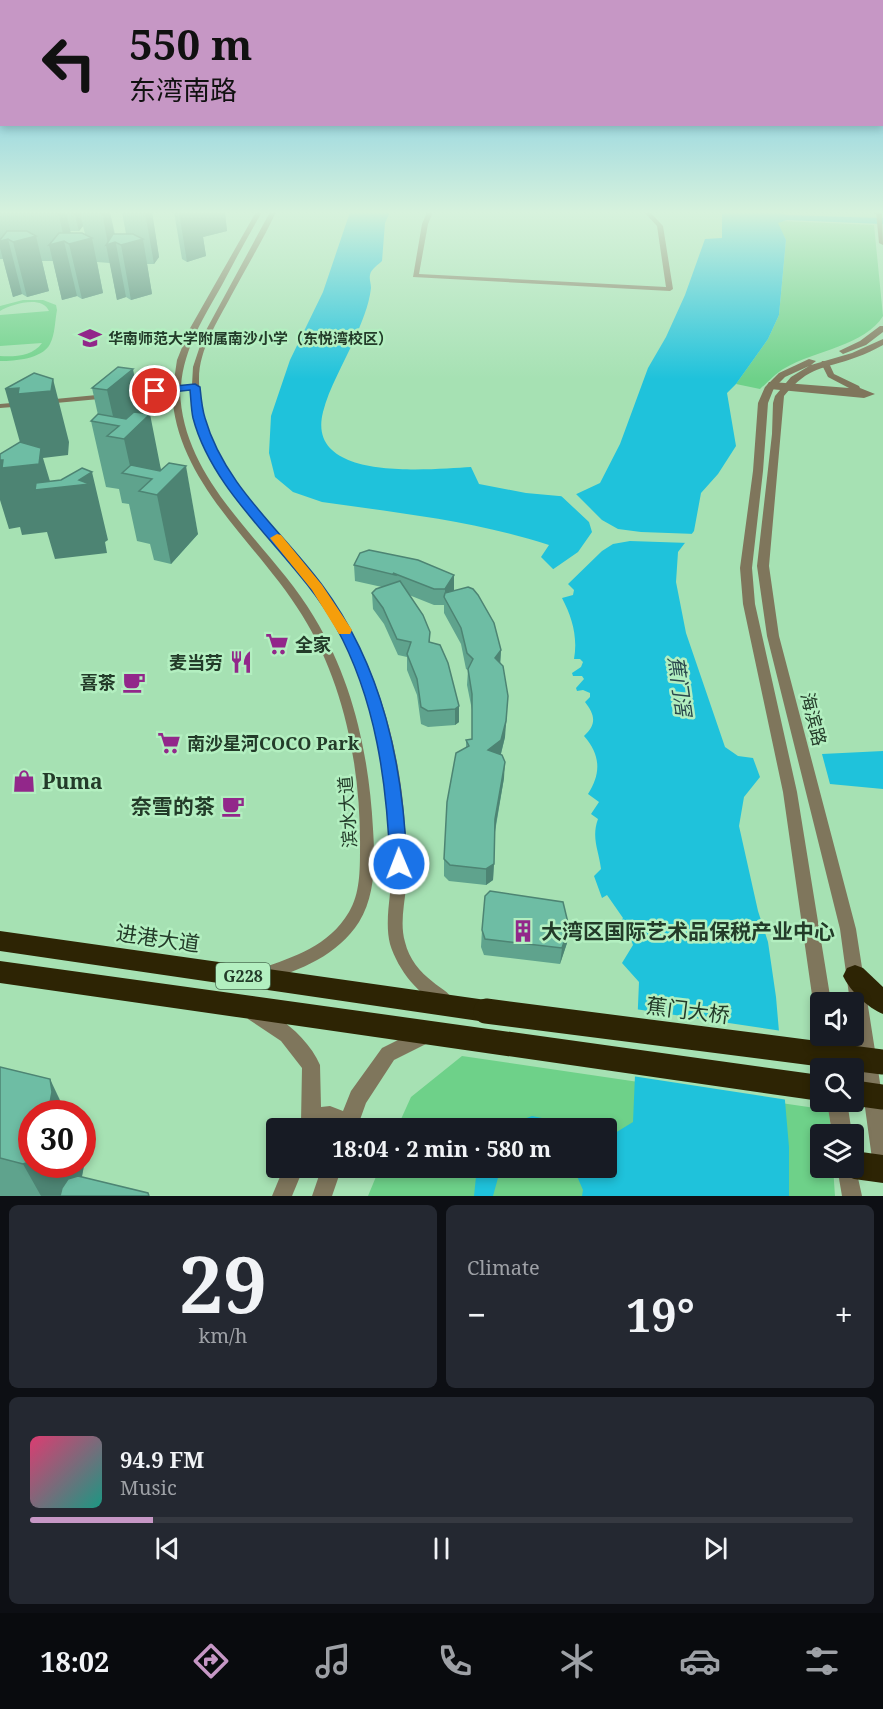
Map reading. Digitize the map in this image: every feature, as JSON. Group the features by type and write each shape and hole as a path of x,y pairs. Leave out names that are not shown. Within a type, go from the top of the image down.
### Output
{"highway":[{"name":"进港大道","path":"0,941 486,1011"},
{"name":"G228","path":"0,972 810,1087"},
{"path":"855,976 883,1003"},
{"name":"蕉门大桥","path":"486,1011 883,1062"},
{"path":"864,1094 883,1097"},
{"path":"864,1166 883,1167"}],"street":[{"name":"滨水大道","path":"228,268 186,343 176,389 179,420 196,464 216,495 295,595 329,655 354,727 363,783 367,848 366,883 362,900 353,917 326,947 308,959 265,974 243,976"},
{"path":"243,268 203,343 195,387 199,418 216,460 236,489 317,588 343,627 364,671 381,722 393,780 399,846 395,931 397,945 410,971 421,982 455,1006"},
{"path":"417,268 415,276 670,289 667,268"},
{"path":"820,992 786,770 749,603 746,568 758,471 763,402 795,367 853,348 872,338 883,328"},
{"path":"778,387 825,363 855,356 883,342"},
{"path":"825,363 828,371 836,378 866,392 883,395"},
{"path":"3,406 195,387"},
{"path":"778,387 864,396 866,392"},
{"name":"海滨路","path":"778,387 777,434 764,566 773,636 848,929 883,1167"},
{"path":"245,1007 287,1035 311,1065 310,1118"},
{"path":"349,1118 358,1098 388,1054 429,1034"},
{"path":"317,1118 328,1115 337,1118"},
{"path":"282,1196 289,1178"},
{"path":"322,1196 328,1178"},
{"path":"849,1178 852,1196"}],"green space":[{"path":"783,268 878,268 883,316 875,326 852,341 785,368 760,389 736,384 768,339 779,315"},
{"path":"23,300 43,300 56,305 52,340 46,349 35,356 20,360 0,361 0,356 18,356 29,353 42,343 0,346 0,315 49,311 40,303 26,302 0,311 0,306"},
{"path":"462,1056 810,1107 810,1112 829,1112 830,1124 810,1124 810,1178 834,1178 835,1196 368,1196 375,1178 617,1178 617,1118 402,1118 411,1097"}],"water":[{"name":"蕉门滘","path":"331,268 374,268 370,275 371,288 367,308 323,412 323,435 333,451 351,461 375,467 428,469 471,467 479,484 526,493 570,497 600,483 620,444 648,368 666,337 695,268 783,268 779,315 768,339 727,393 736,446 718,474 701,493 694,531 678,552 676,582 686,633 725,747 738,756 753,758 760,777 744,797 739,826 758,911 768,942 776,997 789,1147 789,1196 582,1196 583,1190 578,1178 617,1178 617,1132 633,1122 639,982 622,963 633,945 628,931 620,923 623,918 607,895 602,898 594,876 601,869 595,838 598,819 591,814 599,802 588,794 595,779 597,765 594,750 584,736 593,723 593,715 585,702 590,697 590,693 583,690 577,691 576,688 584,679 582,676 573,676 572,673 581,667 583,662 580,659 574,659 573,627 562,598 573,595 574,590 541,557 549,545 465,524 322,502 293,492 275,477 269,453 271,416 290,360 323,292"},
{"path":"883,751 883,789 830,784 822,754"},
{"path":"476,1178 498,1178 493,1196 474,1196"}],"pier":[{"path":"574,492 602,520 618,529 696,534 689,543 630,541 613,544 602,551 566,586 552,570 578,552 592,532 589,522 558,493"},
{"path":"635,1009 782,1031 788,1100 632,1076"}],"building":[{"path":"118,367 133,369 107,390 92,388"},
{"path":"34,373 53,379 51,391 18,394 19,388 5,389"},
{"path":"134,412 150,414 124,439 107,436 119,426 91,421 98,414 126,419"},
{"path":"20,442 41,448 39,464 2,468 3,460 0,460 0,454"},
{"path":"169,463 186,466 157,495 139,491 152,479 122,473 131,465 160,471"},
{"path":"82,468 92,472 79,480 90,484 35,490 36,483 61,480"},
{"path":"369,550 418,560 454,575 445,589 434,589 393,573 395,575 354,565 360,553"},
{"path":"400,581 423,615 430,632 429,642 440,645 448,663 459,706 455,709 428,711 421,707 417,679 407,654 411,642 397,639 383,608 372,593 376,589"},
{"path":"468,587 478,595 494,623 501,650 495,658 503,666 508,696 506,721 501,740 488,750 502,755 505,762 495,819 494,864 486,869 450,865 444,859 447,802 456,753 469,746 466,740 472,739 472,694 468,669 473,659 467,653 461,628 444,597 445,593"},
{"name":"大湾区国际艺术品保税产业中心","path":"490,891 563,902 569,927 562,948 485,939 482,930 485,896"},
{"path":"0,1067 50,1079 50,1100 18,1100 18,1163 0,1158"},
{"path":"86,1178 148,1193 149,1196 60,1196 68,1179"}],"slow traffic":[{"path":"277,538 317,588 344,630"}],"place":[{"name":"华南师范大学附属南沙小学（东悦湾校区）","path":"90,338"},
{"name":"全家","path":"277,644"},
{"name":"麦当劳","path":"241,662"},
{"name":"喜茶","path":"134,682"},
{"name":"南沙星河COCO Park","path":"169,743"},
{"name":"Puma","path":"24,781"},
{"name":"奈雪的茶","path":"233,806"},
{"name":"大湾区国际艺术品保税产业中心","path":"523,931"}],"route":[{"path":"155,391 195,387 196,404 203,431 225,475 304,570 343,627 354,648 373,696 384,736 393,780 399,864"}]}
